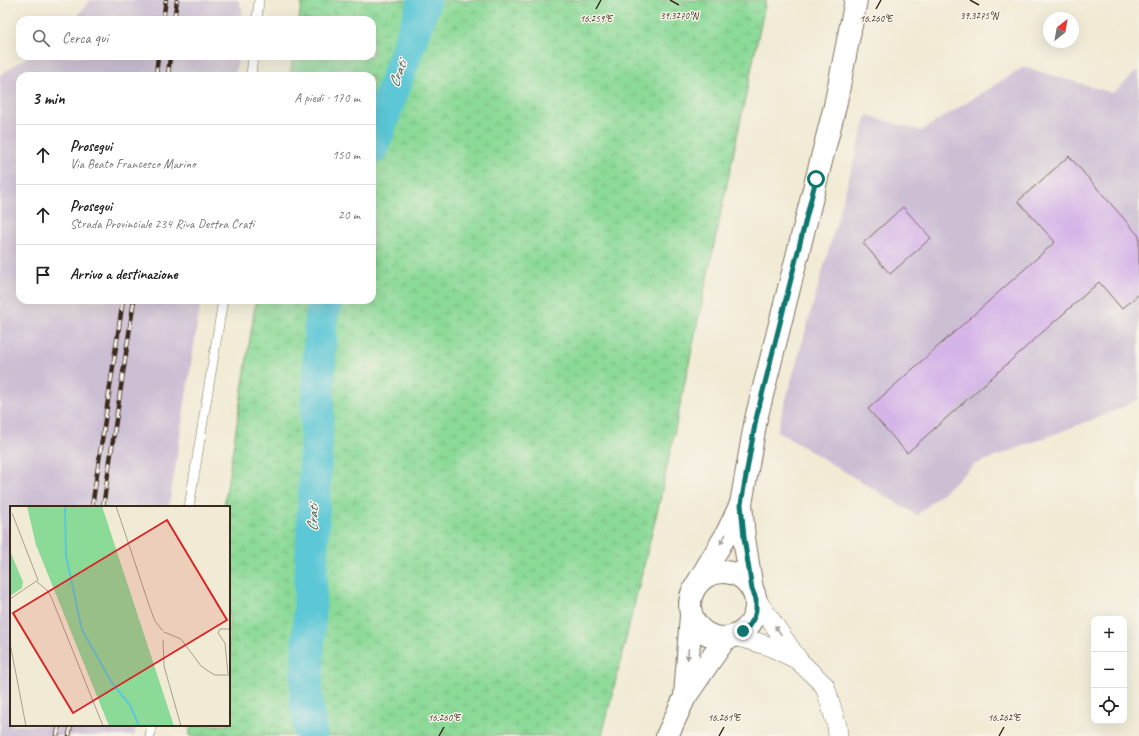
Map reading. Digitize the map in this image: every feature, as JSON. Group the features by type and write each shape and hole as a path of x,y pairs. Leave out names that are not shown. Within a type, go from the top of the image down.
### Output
{"main road":[{"path":"667,736 685,697 731,637 743,631 749,626 754,618 756,610 744,538 741,504 756,419 835,106 856,0"},
{"path":"685,697 691,615 690,599 693,591 726,535 741,504"},
{"path":"693,591 698,583 706,576 716,572 727,572 746,580 754,594"},
{"path":"691,615 696,625 704,633 712,636 731,637"}],"street":[{"path":"754,594 800,661 825,686 837,726 838,736"},
{"path":"731,637 769,646 800,661"}],"lane":[{"path":"257,16 259,0"},
{"path":"251,72 253,60"},
{"path":"189,506 222,304"},
{"path":"150,736 152,726"}],"shaded area":[{"path":"90,0 238,0 242,9 242,16 78,16"},
{"path":"23,60 237,60 236,72 16,72 16,304 200,304 169,506 10,506 10,726 136,726 134,736 0,736 0,75"},
{"path":"1024,67 1113,93 1139,69 1139,399 1112,412 974,465 917,515 777,431 867,115 921,131"}],"green space":[{"path":"302,0 766,0 660,500 602,736 189,736 191,726 230,726 230,506 224,506 255,304 376,304 376,72 291,72 292,60 376,60 376,16 300,16"}],"building":[{"path":"1069,156 1139,236 1139,294 1122,309 1099,282 907,453 868,409 1055,242 1018,201"},
{"path":"903,207 931,238 890,274 863,243"}],"waterway":[{"name":"Crati","path":"376,137 425,0"},
{"name":"Crati","path":"311,736 306,702 321,318 326,304"}],"railway":[{"path":"164,16 166,0"},
{"path":"175,16 177,0"},
{"path":"156,72 158,60"},
{"path":"168,72 170,60"},
{"path":"92,506 122,304"},
{"path":"103,506 133,304"},
{"path":"57,736 59,726"},
{"path":"69,736 71,726"}],"route":[{"path":"743,631 749,626 754,618 756,599 752,589 744,538 741,504 756,419 816,179"}]}
